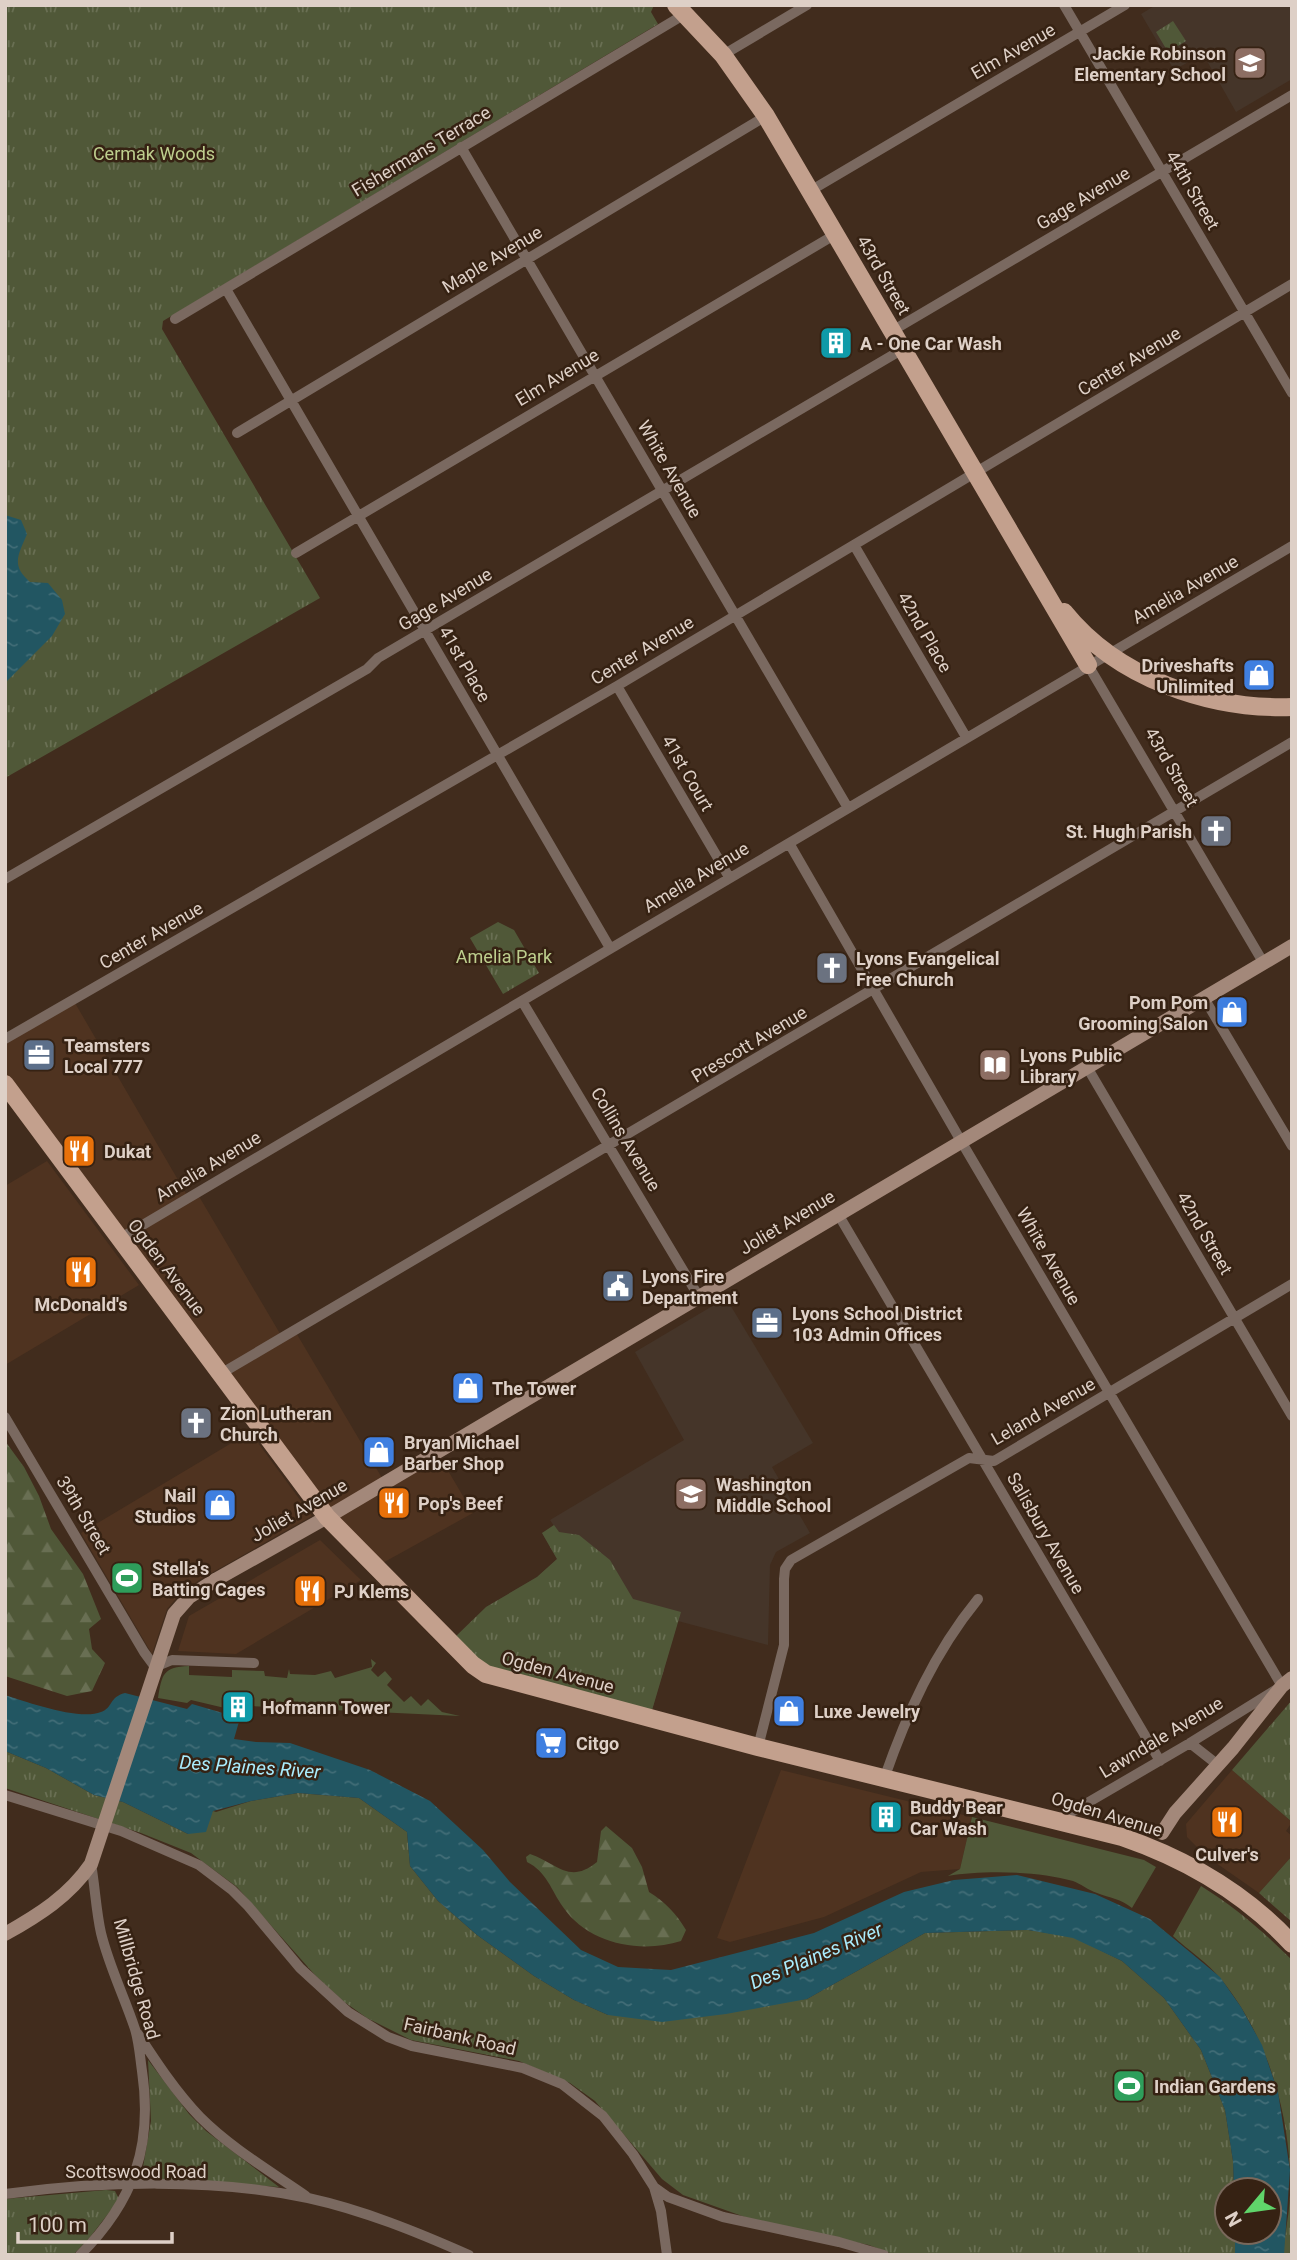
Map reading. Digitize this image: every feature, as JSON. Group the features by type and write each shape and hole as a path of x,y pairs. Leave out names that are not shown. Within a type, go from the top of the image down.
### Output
{"main road":[{"name":"43rd Street","path":"681,10 723,55 766,116 1038,579"},
{"path":"1038,579 1069,618 1109,653 1154,680 1180,691 1228,703 1292,707"},
{"path":"1038,579 1088,665"},
{"name":"Ogden Avenue","path":"5,1084 327,1517 472,1665 486,1674 758,1747 1122,1837 1158,1841 1261,1914 1292,1944"}],"street":[{"path":"723,55 807,5"},
{"name":"44th Street","path":"1064,5 1292,393"},
{"name":"Elm Avenue","path":"810,191 1125,5"},
{"name":"Fishermans Terrace","path":"175,319 461,147 681,10"},
{"name":"Gage Avenue","path":"892,331 1292,95"},
{"name":"Maple Avenue","path":"237,433 766,116"},
{"name":"White Avenue","path":"461,147 848,808"},
{"name":"Elm Avenue","path":"296,553 836,234"},
{"name":"Center Avenue","path":"5,1039 617,686 1292,284"},
{"name":"41st Place","path":"226,289 610,948"},
{"name":"Gage Avenue","path":"5,879 367,669 378,658 903,349"},
{"name":"42nd Place","path":"854,545 966,737"},
{"name":"Amelia Avenue","path":"119,1239 1292,546"},
{"name":"43rd Street","path":"1088,665 1263,962"},
{"name":"41st Court","path":"617,686 729,877"},
{"name":"Prescott Avenue","path":"222,1373 1292,743"},
{"name":"White Avenue","path":"789,843 1109,1393 1287,1682"},
{"name":"Joliet Avenue","path":"155,1667 174,1614 189,1597 217,1579 327,1517 1292,946"},
{"path":"1204,998 1292,1146"},
{"name":"Collins Avenue","path":"522,1001 699,1297"},
{"name":"42nd Street","path":"1087,1067 1292,1416"},
{"name":"Salisbury Avenue","path":"838,1214 1160,1761"},
{"name":"Leland Avenue","path":"758,1747 784,1644 784,1579 788,1564 796,1556 970,1458 994,1461 1292,1284"},
{"name":"39th Street","path":"5,1417 155,1667"},
{"path":"884,1779 907,1716 931,1667 955,1628 978,1600"},
{"path":"5,1934 45,1912 79,1882 92,1864 152,1684 155,1667 172,1660 254,1663"},
{"path":"1158,1841 1175,1813 1287,1682"},
{"name":"Lawndale Avenue","path":"1058,1820 1190,1744 1287,1682"},
{"path":"1190,1744 1218,1765"},
{"name":"Fairbank Road","path":"5,1795 107,1820 214,1875 255,1913 300,1968 348,2012 388,2037 412,2046 523,2068 562,2084 593,2106 615,2130 654,2187 678,2201 723,2217 839,2242 884,2255"},
{"name":"Millbridge Road","path":"80,2255 104,2228 130,2185 140,2160 146,2124 146,2100 136,2032 100,1931 92,1864"},
{"name":"Scottswood Road","path":"136,2032 168,2079 200,2117 248,2156 309,2199"},
{"name":"Scottswood Road","path":"5,2194 130,2185 191,2185 309,2199 410,2230 468,2255"},
{"path":"654,2187 661,2211 667,2255"}],"shaded area":[{"name":"Jackie Robinson Elementary School","path":"1156,5 1292,5 1292,79 1236,112 1203,54 1174,70 1141,14"},
{"path":"75,1003 188,1197 197,1193 282,1337 295,1331 385,1483 437,1452 473,1513 379,1565 328,1513 5,1080 5,1043"},
{"path":"47,1161 139,1285 5,1365 5,1186"},
{"name":"Washington Middle School","path":"726,1298 813,1443 772,1467 810,1533 776,1552 770,1565 768,1645 678,1621 650,1717 486,1607 537,1577 557,1559 542,1533 554,1526 550,1520 684,1440 635,1352"},
{"path":"250,1432 312,1516 199,1580 179,1595 167,1609 152,1654 81,1533"},
{"path":"320,1540 361,1580 236,1654 178,1651 189,1616"},
{"path":"781,1770 972,1817 960,1869 921,1872 824,1917 730,1942 717,1938"},
{"path":"1232,1770 1292,1822 1286,1831 1292,1836 1292,1856 1259,1893 1206,1856 1187,1837 1186,1824"}],"green space":[{"name":"Cermak Woods","path":"5,5 654,5 651,12 658,24 163,321 162,329 320,598 5,778"},
{"path":"1173,21 1186,41 1168,52 1156,32"},
{"name":"Amelia Park","path":"498,922 514,930 539,973 503,994 470,938"},
{"path":"5,1441 24,1467 39,1496 51,1529 83,1574 101,1619 89,1629 92,1649 105,1663 92,1691 67,1696 5,1676"},
{"path":"554,1525 559,1532 579,1535 610,1560 633,1599 681,1612 650,1717 498,1676 452,1640 486,1607 537,1577 557,1559 542,1533"},
{"path":"371,1659 376,1663 371,1670 378,1677 385,1671 392,1679 387,1685 404,1702 411,1696 421,1706 428,1699 442,1712 460,1716 250,1706 247,1705 249,1700 231,1695 229,1709 191,1700 187,1703 158,1698 165,1673 174,1668 189,1666 189,1675 232,1677 232,1670 264,1671 265,1676 287,1678 289,1669 290,1674 315,1675 331,1671 335,1678 372,1667"},
{"path":"1292,1700 1292,1822 1232,1770"},
{"path":"5,1751 46,1768 94,1795 123,1802 188,1834 213,1811 251,1801 298,1793 359,1798 407,1832 410,1866 438,1901 477,1935 534,1976 574,2000 608,2015 807,1999 925,1933 1028,1930 1073,1937 1122,1961 1164,1998 1201,2050 1225,2110 1233,2161 1234,2176 1213,2176 1213,2246 1235,2246 1235,2255 895,2255 869,2245 759,2222 683,2195 662,2179 595,2101 570,2083 519,2061 411,2040 367,2018 343,2001 315,1975 237,1887 191,1853 141,1833 5,1788"},
{"path":"972,1817 1144,1860 1156,1867 1132,1908 1073,1881 1044,1875 1010,1872 948,1876 960,1869"},
{"path":"606,1826 632,1848 642,1867 649,1892 670,1908 686,1930 681,1941 665,1945 633,1946 616,1943 586,1930 563,1907 544,1876 527,1862 526,1857 530,1854 563,1870 579,1872 587,1869 597,1862 601,1831"},
{"path":"1292,1856 1292,1922 1259,1893"},
{"path":"1201,1886 1249,1920 1292,1960 1292,2255 1284,2255 1290,2189 1288,2143 1270,2068 1249,2021 1221,1979 1173,1936"},
{"path":"148,2060 189,2114 206,2131 279,2187 144,2178 142,2173 151,2121"},
{"path":"115,2191 118,2201 73,2255 5,2255 5,2199"}],"water":[{"path":"5,515 21,520 27,534 18,559 20,570 30,582 48,583 62,600 65,614 52,636 5,683"},
{"name":"Des Plaines River","path":"125,1693 187,1709 192,1704 240,1718 234,1739 290,1743 370,1770 430,1801 483,1850 510,1882 581,1950 618,1967 671,1970 814,1933 904,1892 954,1880 1017,1875 1095,1894 1150,1919 1220,1977 1241,2007 1262,2045 1278,2092 1290,2170 1284,2255 1235,2255 1235,2246 1283,2246 1283,2176 1234,2176 1225,2110 1201,2050 1164,1998 1122,1961 1073,1938 1028,1930 925,1933 807,1999 726,2014 662,2022 608,2015 574,2000 534,1976 477,1935 438,1901 410,1866 407,1832 359,1798 298,1793 251,1801 213,1811 206,1832 188,1834 123,1802 94,1795 46,1768 5,1751 5,1695 53,1710 92,1714 108,1708"}],"place":[{"name":"Jackie Robinson Elementary School","path":"1250,63"},
{"name":"A - One Car Wash","path":"836,343"},
{"name":"Driveshafts Unlimited","path":"1259,675"},
{"name":"St. Hugh Parish","path":"1216,831"},
{"name":"Lyons Evangelical Free Church","path":"832,968"},
{"name":"Pom Pom Grooming Salon","path":"1232,1012"},
{"name":"Teamsters Local 777","path":"39,1055"},
{"name":"Lyons Public Library","path":"995,1065"},
{"name":"Dukat","path":"79,1151"},
{"name":"McDonald's","path":"81,1272"},
{"name":"Lyons Fire Department","path":"618,1286"},
{"name":"Lyons School District 103 Admin Offices","path":"767,1323"},
{"name":"The Tower","path":"468,1388"},
{"name":"Zion Lutheran Church","path":"196,1423"},
{"name":"Bryan Michael Barber Shop","path":"379,1452"},
{"name":"Washington Middle School","path":"691,1494"},
{"name":"Pop's Beef","path":"394,1503"},
{"name":"Nail Studios","path":"220,1505"},
{"name":"Stella's Batting Cages","path":"127,1578"},
{"name":"PJ Klems","path":"310,1591"},
{"name":"Hofmann Tower","path":"238,1707"},
{"name":"Luxe Jewelry","path":"789,1711"},
{"name":"Citgo","path":"551,1743"},
{"name":"Buddy Bear Car Wash","path":"886,1817"},
{"name":"Culver's","path":"1227,1822"},
{"name":"Indian Gardens","path":"1129,2086"}]}
